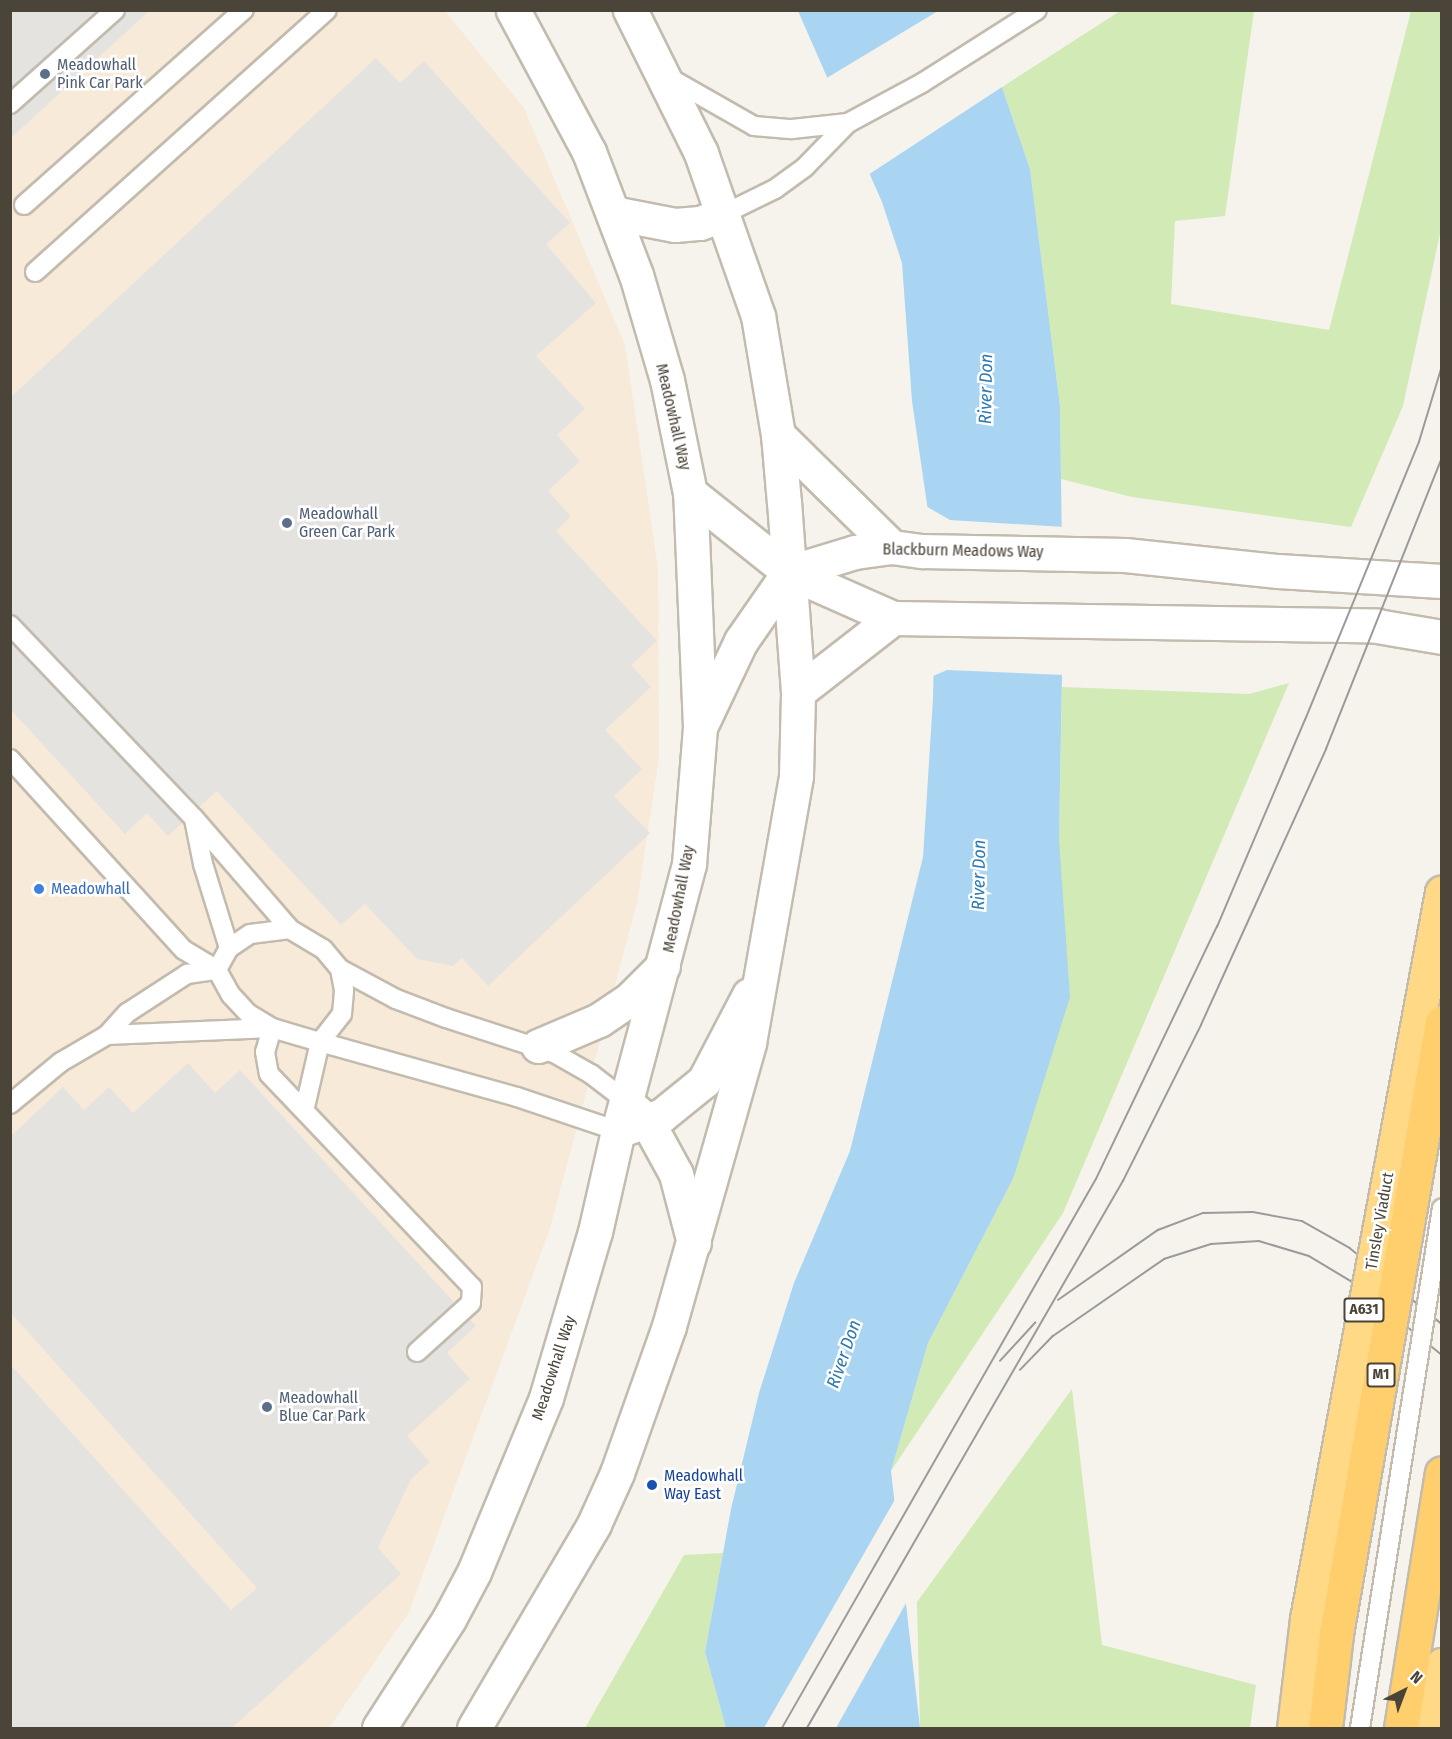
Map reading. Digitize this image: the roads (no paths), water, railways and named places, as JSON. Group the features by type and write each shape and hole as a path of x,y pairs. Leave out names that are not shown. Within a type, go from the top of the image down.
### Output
{"highway":[{"name":"Tinsley Viaduct","path":"1294,1728 1307,1618 1442,892"},
{"name":"Tinsley Viaduct","path":"1325,1728 1336,1634 1442,1022"},
{"path":"1401,1728 1442,1473"},
{"path":"1433,1728 1442,1665"}],"street":[{"path":"474,1728 594,1524 631,1437 694,1246 749,1043 796,776 798,692 778,435 758,316 724,214 664,74 630,10"},
{"name":"Meadowhall Way","path":"378,1728 449,1619 522,1462 576,1301 630,1118 689,864 700,727 690,493 667,380 636,274 589,152 513,11"},
{"path":"613,213 675,225 699,224 724,214"},
{"path":"778,435 907,549"},
{"path":"690,493 789,572 893,618 1377,626 1442,637"},
{"name":"Blackburn Meadows Way","path":"789,572 855,552 907,549 1125,555 1278,571 1442,581"},
{"path":"700,727 741,641 789,572"},
{"path":"798,692 893,618"},
{"path":"538,1046 599,1020 629,1000 665,963"},
{"path":"694,1246 676,1174 630,1118 685,1100 704,1081 759,978"}],"lane":[{"path":"10,104 115,10"},
{"path":"24,205 244,10"},
{"path":"34,272 327,10"},
{"path":"724,214 775,189 805,167 848,123 922,83 1037,10"},
{"path":"664,74 754,126 792,129 848,123"},
{"path":"10,625 193,817 290,928 323,949 340,969 396,999 446,1018 538,1046 591,1074 630,1118"},
{"path":"10,759 184,950 217,970 243,1008 272,1028 517,1097 630,1118"},
{"path":"193,817 203,864 229,948"},
{"path":"217,970 229,948 250,934 290,928"},
{"path":"305,1107 320,1042 342,1014 344,990 340,969"},
{"path":"10,1104 61,1062 107,1035 126,1013 188,974 217,970"},
{"path":"107,1035 272,1028"},
{"path":"272,1028 265,1052 269,1074 305,1107 472,1287 471,1303 417,1352"},
{"path":"1360,1728 1442,1208"}],"water":[{"name":"River Don","path":"798,11 976,11 1030,169 1060,406 1063,623 1059,840 1070,997 1013,1179 928,1343 891,1471 920,1728 726,1728 705,1652 731,1509 759,1393 794,1283 850,1151 923,857 933,699 936,566 912,401 902,263 882,202"}],"tram line":[{"path":"782,1728 1096,1179 1217,927 1419,442 1442,366"},
{"path":"807,1728 1123,1181 1201,1025 1326,749 1442,458"},
{"path":"1058,1300 1158,1230 1203,1213 1253,1212 1302,1221 1350,1248 1442,1324"},
{"path":"1020,1370 1053,1336 1164,1259 1211,1244 1259,1241 1309,1256 1351,1281 1442,1355"},
{"path":"1000,1361 1035,1323"}],"place":[{"name":"Meadowhall Pink Car Park","path":"45,74"},
{"name":"Meadowhall Green Car Park","path":"287,523"},
{"name":"Meadowhall","path":"39,889"},
{"name":"Meadowhall Blue Car Park","path":"267,1407"},
{"name":"Meadowhall Way East","path":"652,1485"}]}
